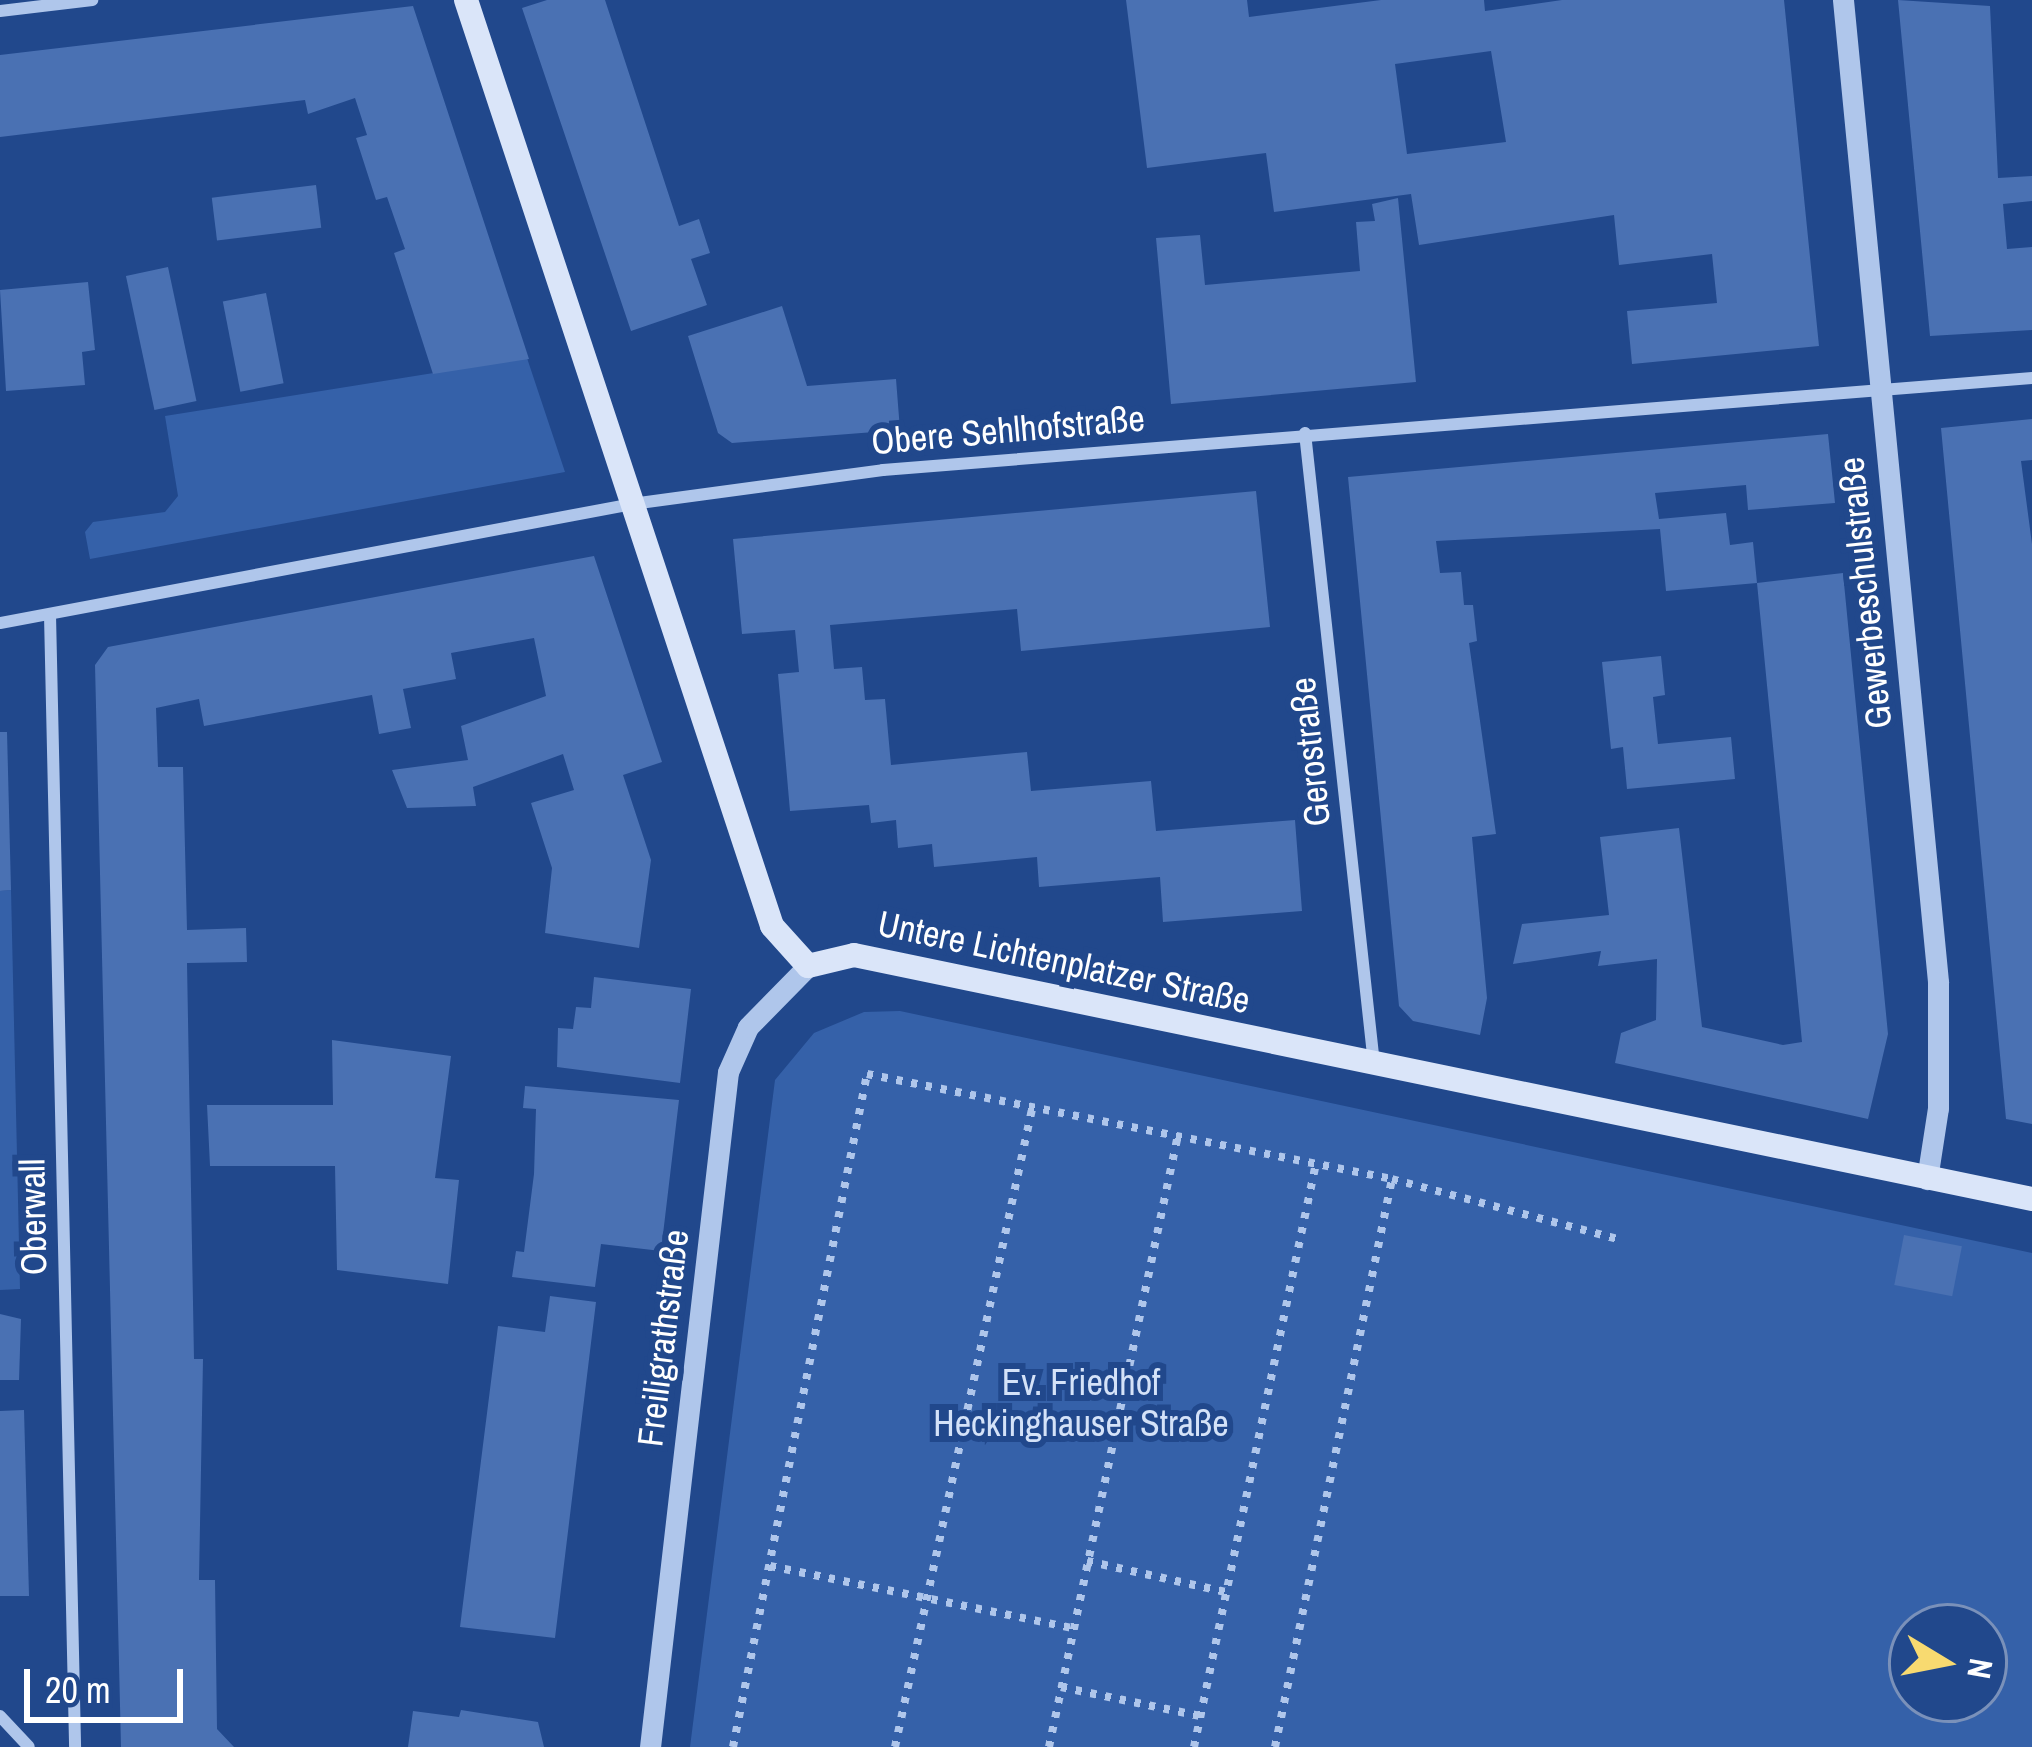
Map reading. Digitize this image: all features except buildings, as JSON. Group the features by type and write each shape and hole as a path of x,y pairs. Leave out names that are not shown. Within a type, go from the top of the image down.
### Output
{"main road":[{"path":"466,0 772,926 808,966"},
{"name":"Untere Lichtenplatzer Straße","path":"808,966 854,955 2032,1199"}],"street":[{"path":"0,11 92,0"},
{"name":"Gewerbeschulstraße","path":"1843,0 1938,982 1938,1108 1927,1179"},
{"name":"Obere Sehlhofstraße","path":"0,623 632,504 884,470 1879,385 2032,378"},
{"name":"Gerostraße","path":"1305,433 1375,1064"},
{"name":"Oberwall","path":"50,614 75,1747"},
{"name":"Freiligrathstraße","path":"650,1747 728,1072 748,1027 808,966"},
{"path":"0,1716 29,1747"}],"path":[{"path":"734,1747 867,1074 1316,1162 1617,1239"},
{"path":"895,1747 1032,1109"},
{"path":"1049,1747 1178,1135"},
{"path":"1194,1747 1316,1162"},
{"path":"1275,1747 1392,1179"},
{"path":"1087,1561 1227,1593"},
{"path":"770,1565 1073,1628"},
{"path":"1061,1687 1200,1716"}],"green space":[{"path":"527,358 565,472 90,559 85,532 93,522 165,512 178,496 165,416"},
{"path":"11,890 20,1289 0,1290 0,891"},
{"name":"Ev. Friedhof Heckinghauser Straße","path":"900,1011 2032,1253 2032,1747 690,1747 775,1080 814,1033 864,1012"}]}
